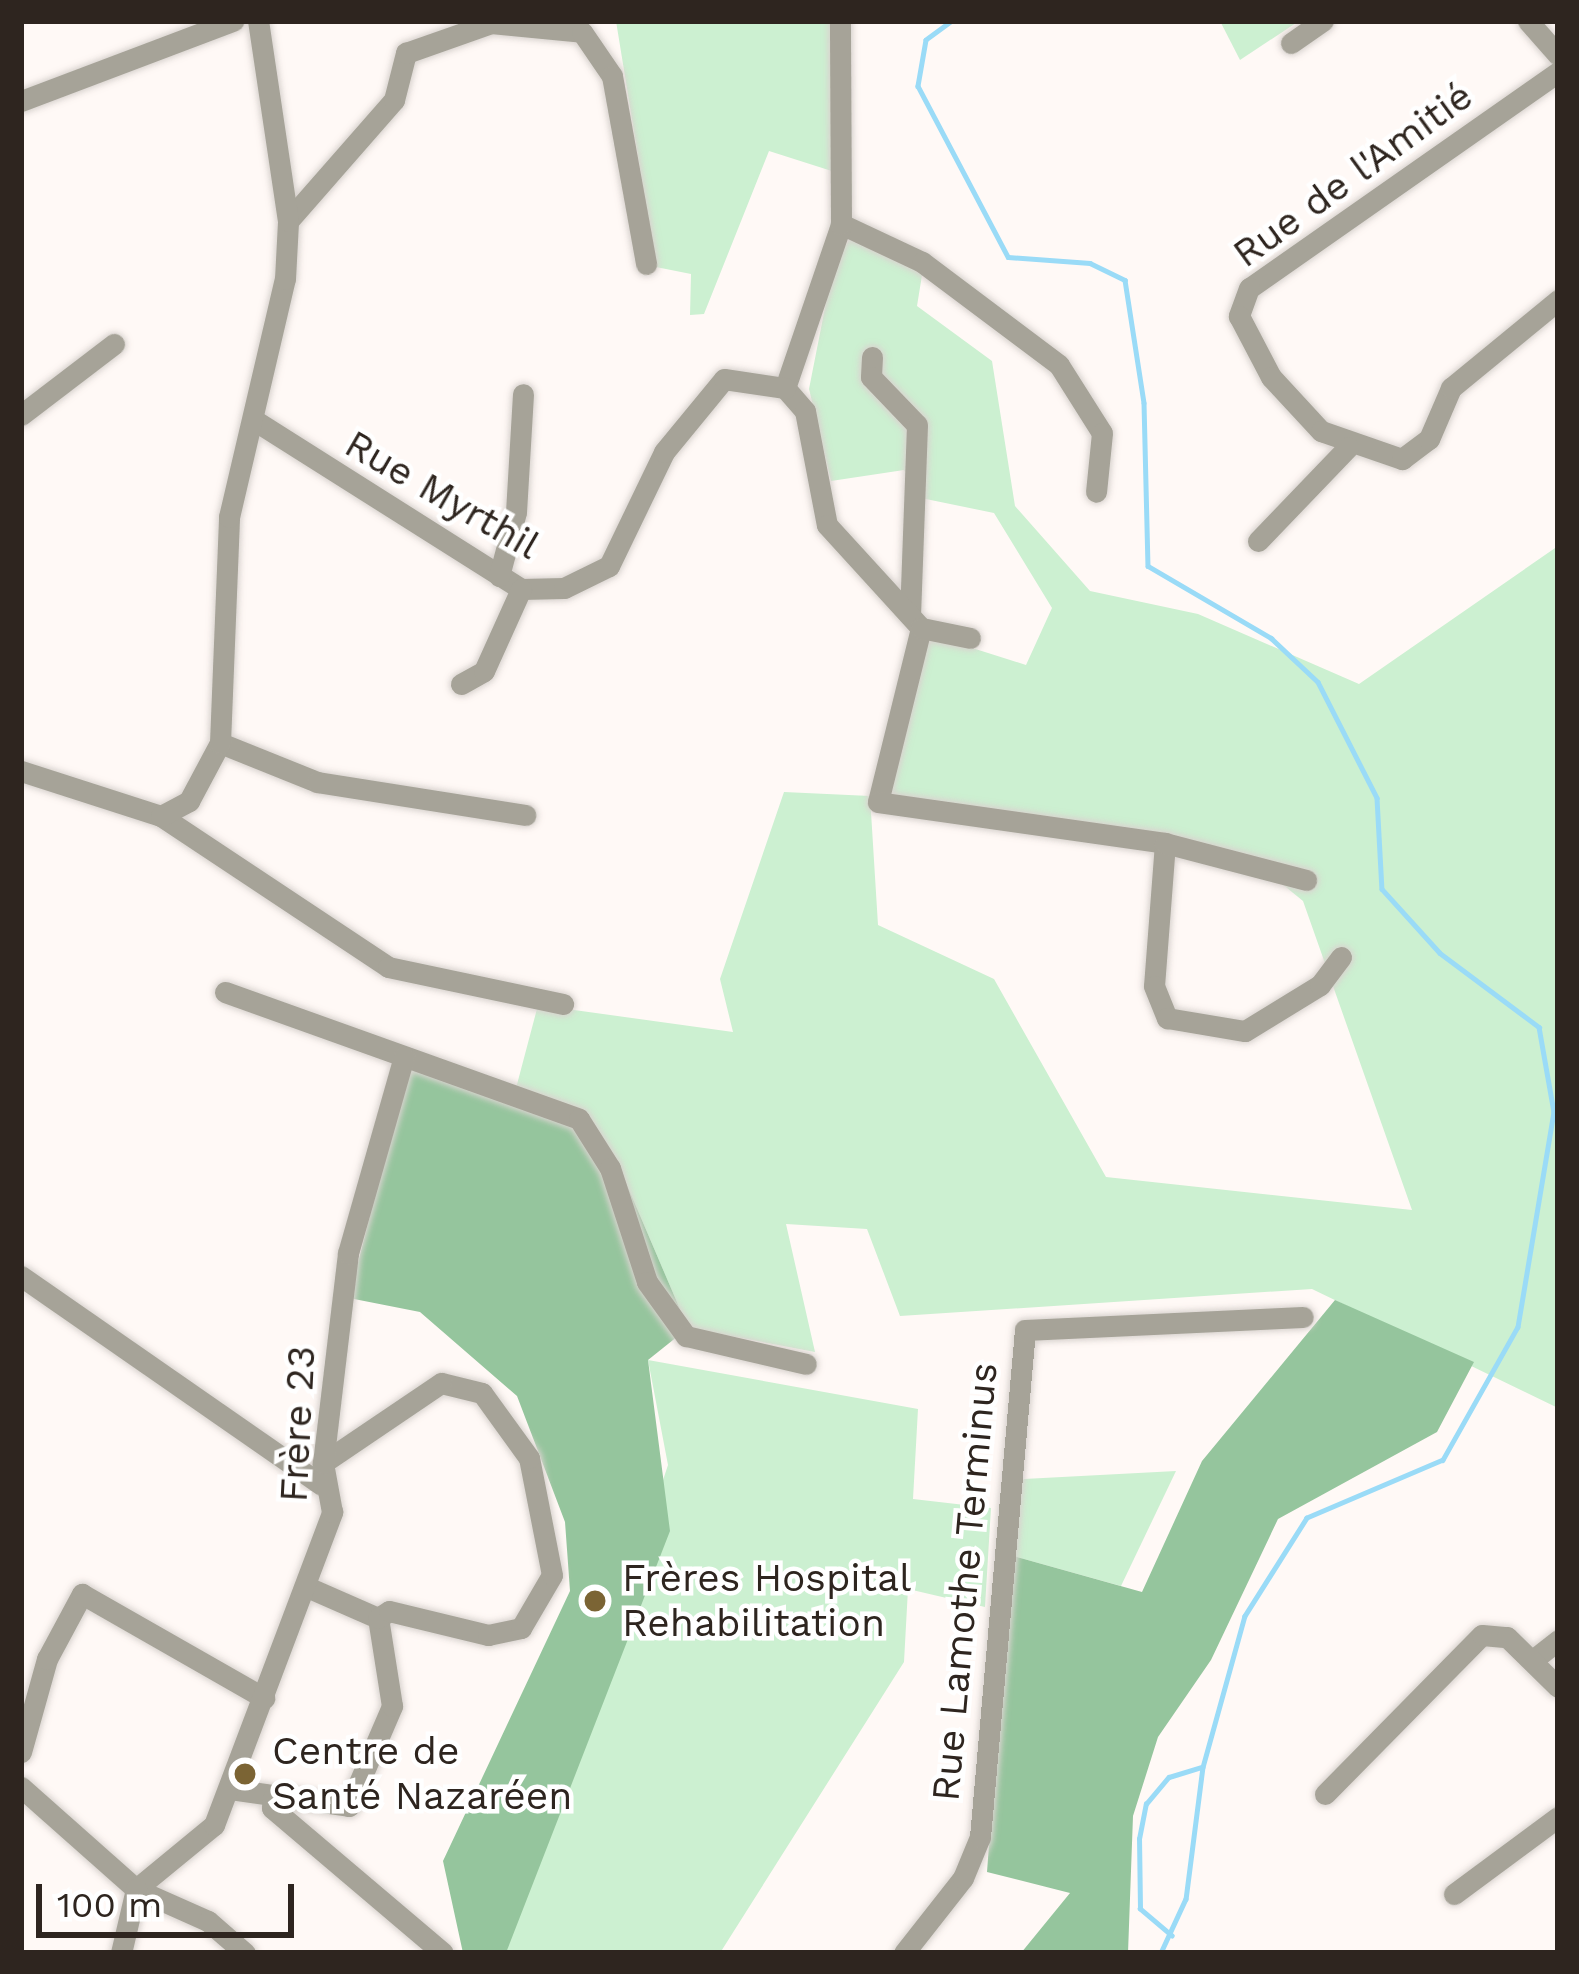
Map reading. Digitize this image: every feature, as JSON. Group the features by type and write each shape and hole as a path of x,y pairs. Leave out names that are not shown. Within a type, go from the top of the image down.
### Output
{"street":[{"path":"21,101 233,21"},
{"path":"160,816 189,801 220,743 229,518 274,357 288,221 258,21"},
{"path":"840,21 841,224 785,388 805,411 827,525 916,621 970,638"},
{"path":"1291,43 1323,21"},
{"path":"1528,21 1558,55"},
{"path":"288,221 394,100 406,53 491,23 582,32 612,76 646,264"},
{"name":"Rue de l'Amitié","path":"1348,447 1296,404 1242,331 1249,288 1558,72"},
{"path":"841,224 922,262 1059,364 1102,433 1096,492"},
{"path":"1258,541 1348,447 1402,459 1429,439 1451,388 1558,300"},
{"path":"21,415 114,344"},
{"path":"872,357 871,377 917,425 916,621 878,802 1165,843 1306,880"},
{"name":"Rue Myrthil","path":"254,420 521,589 564,588 609,566 664,452 724,380 785,388"},
{"path":"499,576 517,512 524,394"},
{"path":"460,684 484,671 521,589"},
{"path":"220,743 317,782 525,815"},
{"path":"21,771 160,816 388,967 563,1004"},
{"path":"1165,843 1160,1015 1245,1031 1320,985 1340,957"},
{"path":"225,992 579,1119 610,1168 647,1282 686,1336 806,1364"},
{"name":"Frère 23","path":"136,1889 214,1825 332,1512 323,1474 348,1252 404,1057"},
{"path":"21,1276 323,1474 441,1383 482,1393 530,1458 552,1575 540,1608 521,1628 488,1635 389,1611 378,1618"},
{"name":"Rue Lamothe Terminus","path":"904,1953 963,1878 980,1837 1025,1330 1303,1317"},
{"path":"305,1586 378,1618"},
{"path":"21,1752 47,1660 82,1594 264,1698"},
{"path":"230,1789 273,1798 356,1802 394,1689 378,1618"},
{"path":"1325,1794 1482,1635 1507,1637 1558,1687"},
{"path":"1534,1659 1558,1640"},
{"path":"21,1787 136,1889 236,1949"},
{"path":"273,1798 443,1953"},
{"path":"1454,1894 1558,1817"},
{"path":"121,1953 136,1889"}],"green space":[{"path":"616,21 838,21 838,173 769,151 704,314 690,315 691,274 656,267"},
{"path":"1220,21 1299,21 1240,60"},
{"path":"852,235 923,269 917,306 992,361 1015,506 1090,591 1198,614 1359,684 1558,546 1558,1408 1312,1289 900,1316 867,1229 786,1224 815,1352 688,1328 615,1157 515,1092 538,1005 733,1032 720,979 784,792 870,796 878,925 994,979 1106,1177 1412,1210 1303,901 1247,855 888,798 925,633 1026,665 1052,608 994,513 921,498 904,470 831,481 809,389 833,267"},
{"path":"409,1062 586,1117 615,1157 688,1328 648,1360 670,1531 506,1953 463,1953 443,1861 570,1591 565,1522 517,1396 420,1312 349,1298"},
{"path":"1335,1300 1474,1362 1437,1432 1278,1519 1211,1660 1158,1737 1133,1816 1128,1953 1021,1953 1070,1893 987,1872 1010,1555 1142,1592 1202,1461"},
{"path":"648,1360 918,1409 913,1499 991,1508 985,1607 908,1589 904,1662 720,1953 506,1953 668,1465"},
{"path":"1176,1471 1121,1586 1010,1555 1013,1489 1024,1479"}],"waterway":[{"path":"952,21 926,40 918,86 1008,257 1090,263 1125,280 1144,403 1148,566 1271,638 1318,682 1377,798 1382,889 1440,953 1539,1027 1554,1112 1518,1327 1443,1460 1307,1518 1245,1616 1203,1767 1186,1899 1161,1953"},
{"path":"1172,1936 1140,1909 1139,1839 1146,1804 1169,1777 1201,1767"}],"place":[{"name":"Frères Hospital Rehabilitation","path":"595,1601"},
{"name":"Centre de Santé Nazaréen","path":"245,1774"}]}
